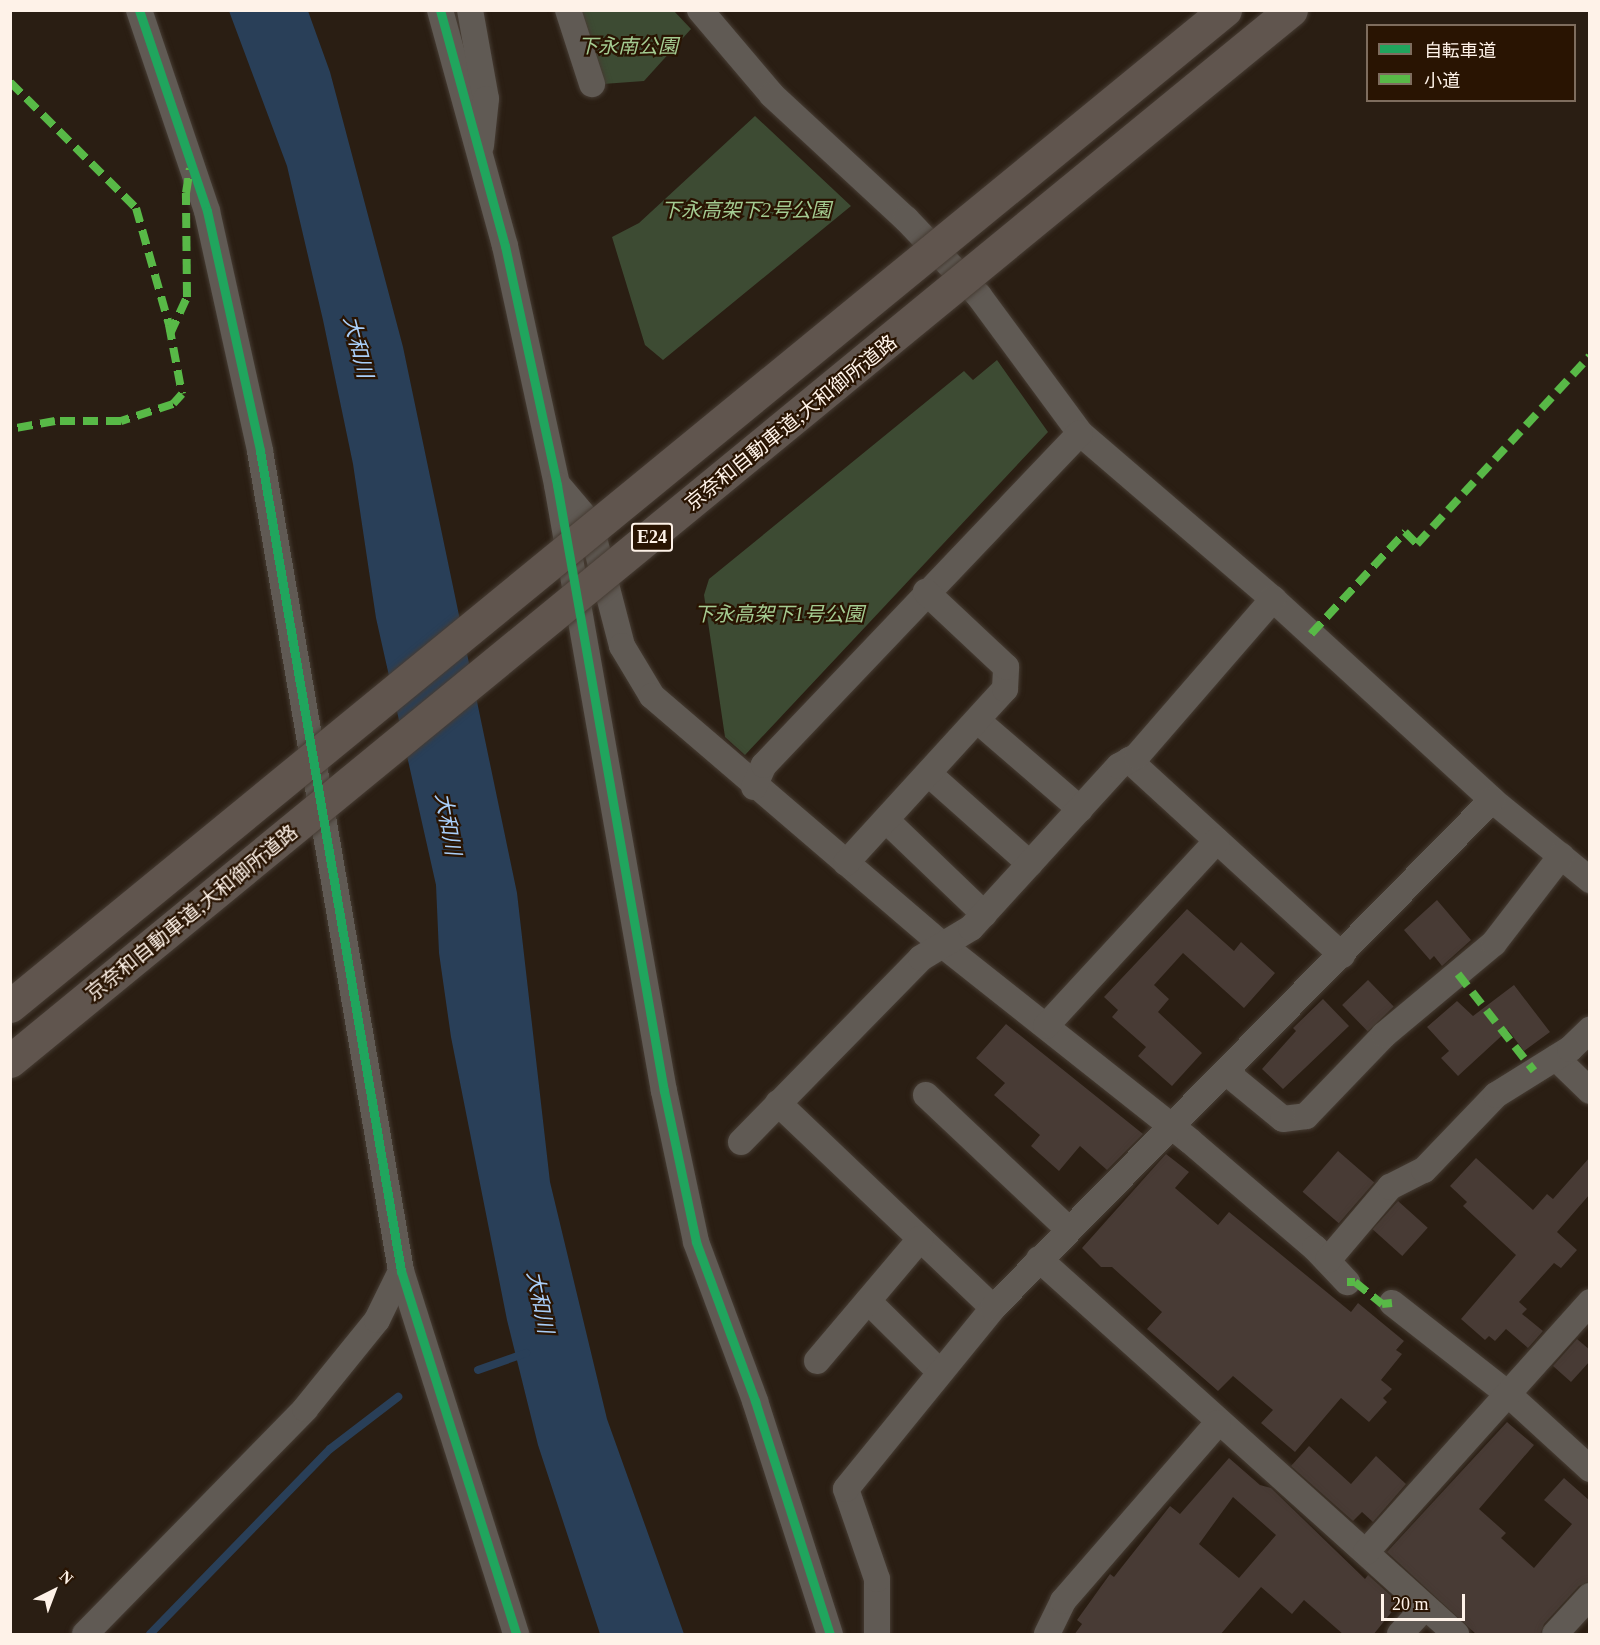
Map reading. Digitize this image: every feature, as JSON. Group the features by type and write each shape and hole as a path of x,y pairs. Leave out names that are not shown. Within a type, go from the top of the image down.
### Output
{"highway":[{"name":"E24","path":"10,1006 1225,10"},
{"name":"京奈和自動車道;大和御所道路","path":"10,1061 1291,10"}],"street":[{"path":"139,10 207,211 260,451 401,1271 516,1635"},
{"path":"440,10 506,246 558,485 664,1091 696,1242 755,1401 830,1635"},
{"path":"470,10 486,99 486,128 479,154"},
{"path":"568,10 592,84"},
{"path":"700,10 772,95 906,219 979,296 1080,432 1273,599 1492,800 1590,880"},
{"path":"754,787 764,765 1080,432"},
{"path":"558,485 590,523 622,646 652,696 754,787 944,946 1171,1126 1328,1260 1347,1282"},
{"path":"846,863 1005,689 1006,667 926,592"},
{"path":"741,1142 921,958 944,946 984,914 1080,809 1129,760 1273,599"},
{"path":"978,721 1080,809"},
{"path":"1129,760 1342,955"},
{"path":"929,774 1030,864"},
{"path":"877,1635 877,1579 846,1489 993,1308 1068,1229 1227,1073 1492,800"},
{"path":"886,820 984,914"},
{"path":"1046,1026 1217,841"},
{"path":"1227,1073 1283,1119 1306,1116 1384,1035 1494,944 1561,856"},
{"path":"1328,1260 1390,1187 1424,1170 1496,1095 1556,1058 1590,1030"},
{"path":"1556,1058 1590,1091"},
{"path":"926,1095 1068,1229"},
{"path":"778,1103 993,1308"},
{"path":"818,1361 920,1239"},
{"path":"1039,1259 1218,1423 1366,1552 1456,1635"},
{"path":"85,1635 305,1408 377,1320 401,1271"},
{"path":"868,1301 940,1372"},
{"path":"1366,1552 1590,1302"},
{"path":"1392,1303 1508,1394 1590,1469"},
{"path":"1054,1632 1063,1601 1218,1423"},
{"path":"1555,1635 1590,1596"},
{"path":"1400,1635 1425,1607"}],"green space":[{"name":"下永南公園","path":"580,11 674,11 691,29 644,81 603,84"},
{"name":"下永高架下2号公園","path":"755,116 851,206 663,360 645,345 612,237 639,223"},
{"name":"下永高架下1号公園","path":"997,360 1048,432 745,755 725,737 704,595 709,579 964,371 973,380"}],"water":[{"name":"大和川","path":"229,11 308,11 330,72 403,347 517,893 550,1182 607,1419 684,1634 600,1634 538,1445 507,1320 451,1037 439,953 436,885 376,618 353,464 323,320 287,166"}],"building":[{"path":"1437,900 1471,940 1442,966 1434,956 1430,960 1404,930"},
{"path":"1187,909 1234,951 1241,942 1275,973 1244,1008 1183,953 1154,985 1169,999 1158,1012 1202,1053 1172,1086 1138,1056 1146,1047 1112,1017 1118,1010 1104,997"},
{"path":"1368,980 1394,1007 1368,1032 1342,1005"},
{"path":"1514,985 1550,1032 1524,1051 1508,1030 1458,1076 1441,1058 1449,1051 1427,1027 1457,1001 1473,1016"},
{"path":"1323,999 1349,1026 1283,1089 1262,1069 1296,1031 1293,1028"},
{"path":"1006,1024 1143,1134 1107,1170 1080,1146 1059,1171 1031,1146 1040,1135 994,1095 1005,1083 976,1058"},
{"path":"1338,1151 1374,1182 1339,1223 1303,1192"},
{"path":"1166,1154 1189,1172 1175,1188 1218,1225 1229,1212 1351,1312 1358,1303 1404,1341 1396,1350 1402,1354 1381,1380 1392,1389 1383,1398 1387,1402 1369,1422 1341,1398 1295,1452 1261,1423 1273,1410 1233,1376 1218,1391 1147,1329 1162,1312 1112,1267 1101,1267 1082,1248"},
{"path":"1590,1157 1590,1194 1557,1232 1577,1250 1561,1268 1554,1263 1519,1302 1527,1309 1522,1314 1543,1331 1528,1348 1506,1329 1495,1341 1489,1336 1485,1340 1461,1319 1516,1255 1463,1206 1467,1202 1450,1186 1476,1158 1533,1210 1547,1194 1553,1199"},
{"path":"1398,1201 1428,1228 1402,1256 1373,1229"},
{"path":"1577,1339 1590,1350 1590,1361 1571,1382 1553,1366"},
{"path":"1507,1422 1534,1445 1479,1509 1506,1533 1501,1538 1534,1568 1572,1524 1544,1500 1564,1478 1590,1501 1590,1581 1579,1586 1544,1624 1540,1635 1477,1635 1387,1552"},
{"path":"1309,1446 1351,1484 1376,1456 1406,1484 1373,1522 1362,1512 1353,1521 1291,1466"},
{"path":"1229,1458 1260,1485 1271,1488 1365,1579 1368,1575 1399,1603 1373,1635 1344,1635 1304,1600 1292,1614 1261,1587 1220,1635 1074,1635 1082,1624 1077,1620 1110,1574 1114,1577 1170,1506 1180,1514","holes":["1233,1497 1276,1535 1239,1578 1199,1544"]}],"waterway":[{"path":"478,1370 526,1353"},
{"path":"150,1634 330,1449 398,1397"}],"marked path":[{"path":"10,82 136,208 169,325 182,394 173,404 121,421 55,421 10,429"},
{"path":"170,334 187,297 186,193 190,168"},
{"path":"1311,634 1405,532 1417,544 1590,356"},
{"path":"1458,974 1534,1071"},
{"path":"1347,1282 1355,1282 1382,1304 1392,1303"}],"cycle path":[{"path":"139,10 207,211 260,451 401,1271 516,1634"},
{"path":"440,10 505,246 557,485 664,1091 696,1242 755,1401 830,1634"}]}
